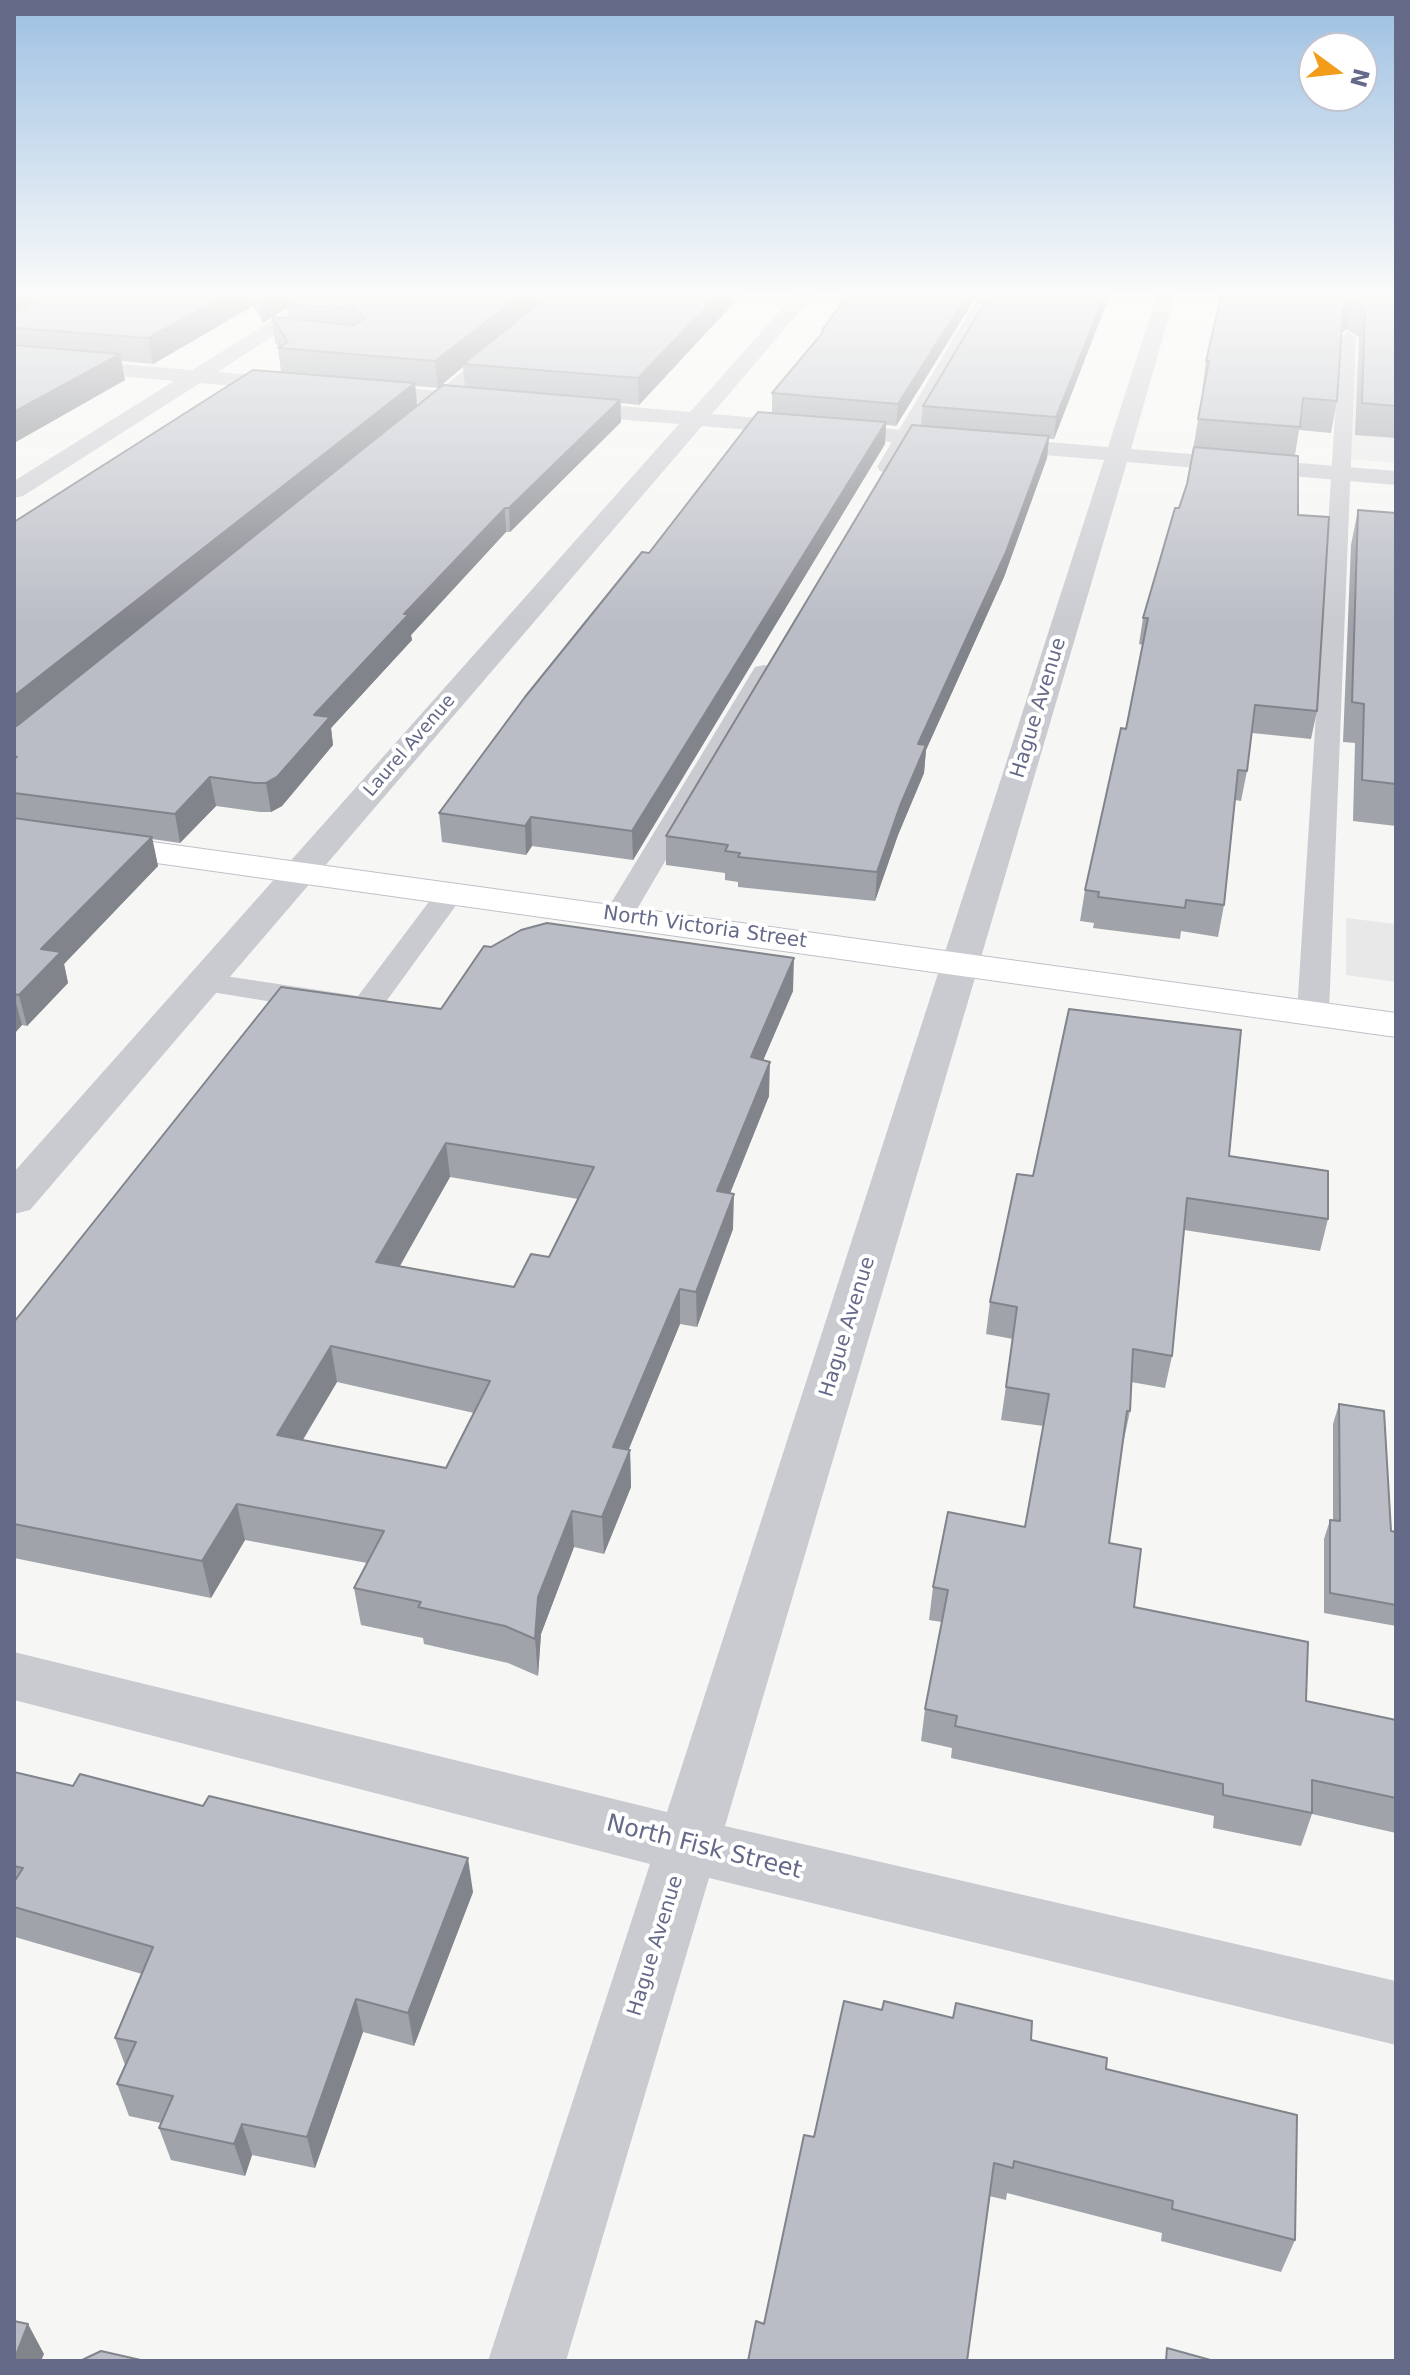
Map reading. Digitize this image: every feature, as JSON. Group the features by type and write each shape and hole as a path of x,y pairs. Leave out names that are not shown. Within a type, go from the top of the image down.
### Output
{"street":[{"path":"14,491 154,403"},
{"path":"499,403 1396,478"},
{"name":"Laurel Avenue","path":"14,1200 710,403"},
{"name":"Hague Avenue","path":"527,2361 1133,403"},
{"name":"North Victoria Street","path":"14,833 1396,1025"},
{"name":"North Fisk Street","path":"14,1676 687,1845 1396,2013"}],"lane":[{"path":"402,428 434,403"},
{"path":"873,489 925,403"},
{"path":"1313,1012 1344,403"},
{"path":"618,916 776,651"},
{"path":"205,982 366,1007 450,893"}],"shaded area":[{"path":"1351,403 1396,403 1396,463 1349,459"},
{"path":"1346,918 1396,924 1396,982 1346,975"}],"building":[{"path":"14,403 31,403 14,412"},
{"path":"201,403 390,403 14,696 14,522"},
{"path":"421,403 617,403 509,508 505,508 404,614 409,614 314,715 330,717 277,777 266,783 210,777 175,814 14,793 14,759 17,757 14,756 14,727"},
{"path":"925,403 1062,403 1056,417 923,406"},
{"path":"1201,403 1302,403 1300,427 1198,419"},
{"path":"1362,403 1396,403 1396,406"},
{"path":"758,412 886,422 632,831 531,817 525,826 439,813 525,697 642,552 649,553"},
{"path":"912,425 1049,436 1006,552 918,744 926,745 877,872 738,857 740,853 725,851 728,845 666,836"},
{"path":"1194,447 1298,456 1298,515 1329,517 1317,711 1255,705 1247,771 1238,770 1224,905 1186,900 1185,908 1098,897 1099,892 1085,890 1121,728 1126,729 1148,618 1143,618 1175,508 1179,508 1187,484"},
{"path":"1358,510 1396,513 1396,784 1362,780 1364,704 1352,702"},
{"path":"14,818 152,837 41,949 61,952 19,995 14,994"},
{"path":"547,923 794,958 751,1057 770,1062 717,1191 734,1194 696,1292 680,1289 613,1447 630,1450 602,1517 572,1511 538,1597 535,1639 505,1626 418,1607 421,1602 354,1588 384,1531 237,1504 202,1561 14,1524 14,1322 281,987 441,1009 484,946 491,947 521,930","holes":["446,1143 594,1167 549,1257 531,1254 514,1287 376,1262","331,1346 490,1381 446,1468 277,1435"]},
{"path":"1069,1009 1241,1030 1229,1156 1328,1171 1328,1219 1187,1198 1172,1356 1133,1349 1130,1411 1127,1411 1109,1543 1141,1549 1134,1607 1308,1642 1306,1701 1396,1720 1396,1798 1312,1780 1312,1813 1223,1795 1223,1784 955,1726 957,1716 925,1709 948,1590 933,1587 948,1512 1025,1527 1049,1394 1006,1387 1017,1307 990,1302 1017,1174 1033,1176"},
{"path":"1339,1404 1384,1411 1391,1531 1396,1532 1396,1605 1330,1593 1330,1520 1340,1521"},
{"path":"14,1772 73,1786 80,1774 203,1806 209,1796 468,1858 408,2013 356,1999 307,2137 242,2124 234,2144 159,2128 173,2096 117,2084 136,2042 115,2038 153,1947 14,1907 14,1882 23,1868 14,1866"},
{"path":"844,2001 882,2010 884,2001 953,2018 956,2003 1032,2021 1031,2040 1107,2058 1106,2069 1297,2115 1295,2240 1172,2209 1173,2201 1014,2161 1013,2168 994,2163 967,2361 748,2361 756,2321 764,2324 804,2135 814,2137"},
{"path":"14,2321 28,2324 14,2360"},
{"path":"1167,2348 1214,2361 1166,2361"},
{"path":"101,2351 145,2361 80,2361"}]}
